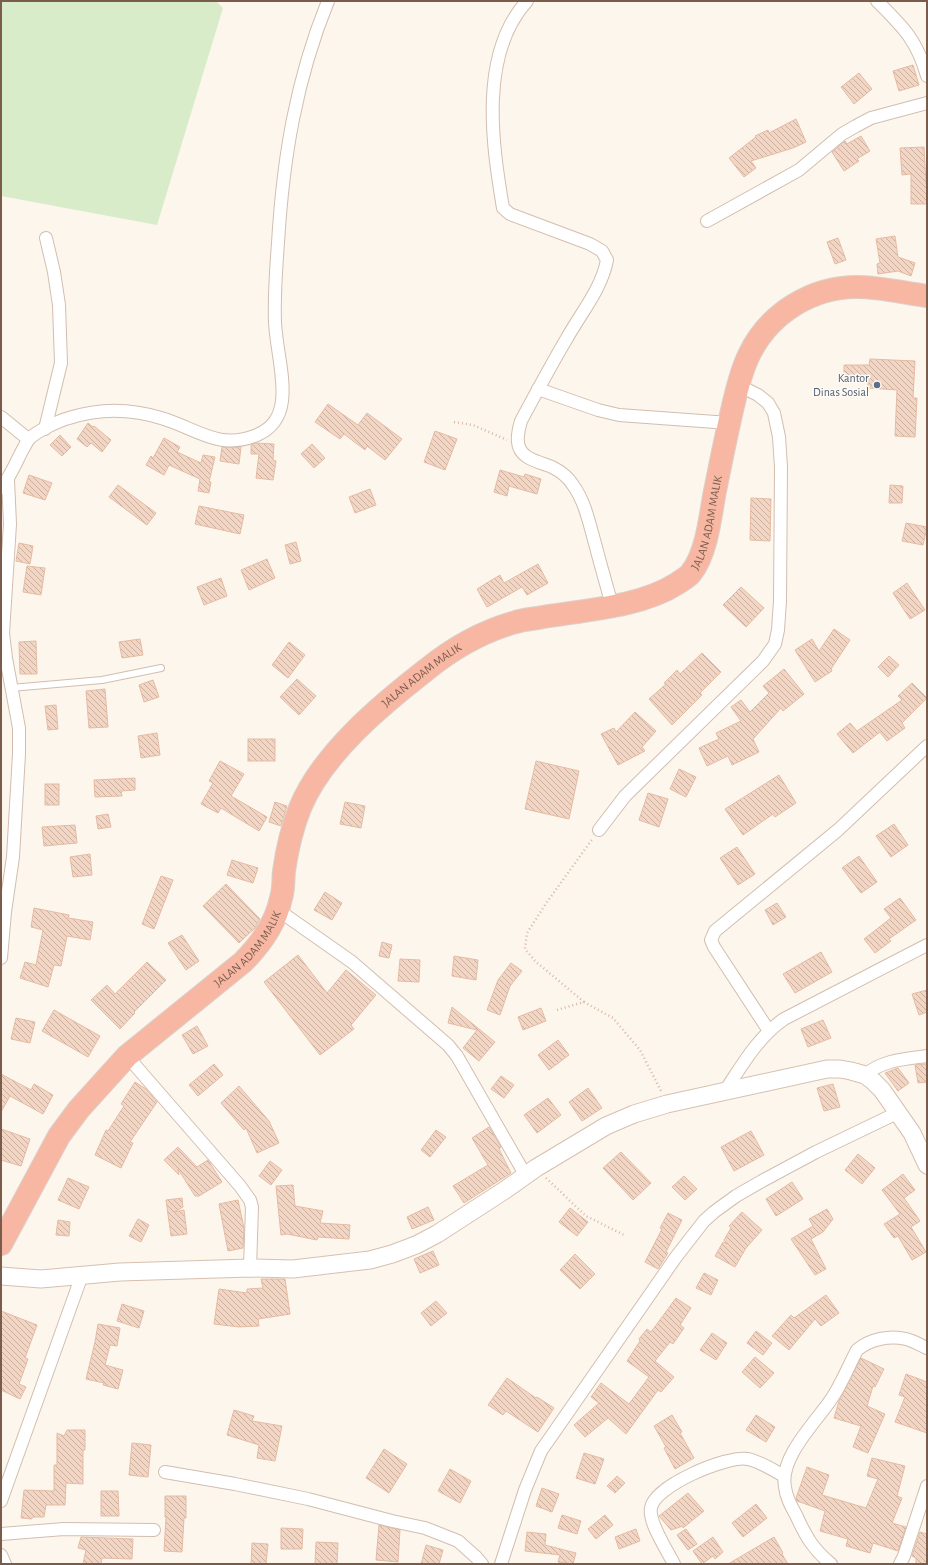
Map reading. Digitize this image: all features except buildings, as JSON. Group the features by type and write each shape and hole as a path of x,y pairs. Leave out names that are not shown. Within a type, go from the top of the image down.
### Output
{"highway":[{"name":"JALAN ADAM MALIK","path":"1,1244 59,1136 91,1094 128,1056 243,962 257,947 271,926 278,910 282,896 291,836 300,808 311,785 330,760 366,721 427,668 473,638 516,622 612,606 651,596 664,592 690,574 703,549 738,385 748,357 768,326 785,311 807,297 827,290 856,287 927,296"}],"main road":[{"path":"1,1276 41,1279 120,1272 250,1268 293,1269 370,1260 416,1245 437,1234 531,1172 606,1126 645,1109 827,1069 840,1069 865,1075 882,1090 912,1133 927,1165"}],"street":[{"path":"1,958 5,912 13,857 19,754 19,728 11,688 3,633 10,524 4,484 28,439 59,421 98,410 140,413 162,418 205,436 228,440 246,440 265,432 278,419 282,400 281,370 275,322 280,204 297,94 314,34 328,1"},
{"path":"527,1 516,14 507,31 496,65 493,116 496,166 503,208 510,214 590,244 602,251 608,260 599,284 521,421 518,433 518,443 522,452 527,456 564,474 573,484 587,516 612,606"},
{"path":"877,1 913,40 923,60 927,76"},
{"path":"707,221 799,170 842,134 856,126 871,118 927,103"},
{"path":"45,429 61,363 59,305 54,272 46,238"},
{"path":"599,830 625,796 763,661 776,644 780,601 779,437 774,413 768,403 758,394 738,385"},
{"path":"538,389 598,410 619,415 729,423"},
{"path":"1,417 28,439"},
{"path":"769,1031 714,947 711,940 715,930 838,830 927,746"},
{"path":"278,910 352,962 448,1045 457,1056 531,1172"},
{"path":"726,1091 756,1044 784,1018 927,945"},
{"path":"128,1056 240,1186 250,1200 252,1207 250,1268"},
{"path":"865,1075 873,1068 897,1060 927,1056"},
{"path":"501,1564 525,1490 541,1451 676,1257 704,1222 714,1212 762,1181 816,1152 897,1113"},
{"path":"1,1501 82,1275"},
{"path":"831,1564 807,1540 789,1500 785,1487 784,1476 788,1465 805,1433 832,1399 857,1350 864,1344 872,1340 906,1338 927,1348"},
{"path":"674,1564 651,1517 652,1503 659,1493 712,1465 734,1459 747,1459 759,1463 784,1476"},
{"path":"165,1472 308,1499 425,1528 458,1541 482,1564"},
{"path":"900,1564 927,1486"},
{"path":"1,1534 64,1529 154,1530"},
{"path":"1,1555 5,1564"}],"lane":[{"path":"11,688 102,680 161,668"}],"path":[{"path":"454,422 473,426 516,445 518,443"},
{"path":"599,830 547,902 527,933 525,949 540,966 584,1002 613,1018 640,1050 667,1104"},
{"path":"557,1010 584,1002"},
{"path":"531,1172 586,1216 624,1235"}],"green space":[{"path":"1,1 216,1 223,8 157,225 1,196"}],"place":[{"name":"Kantor Dinas Sosial","path":"877,385"}]}
